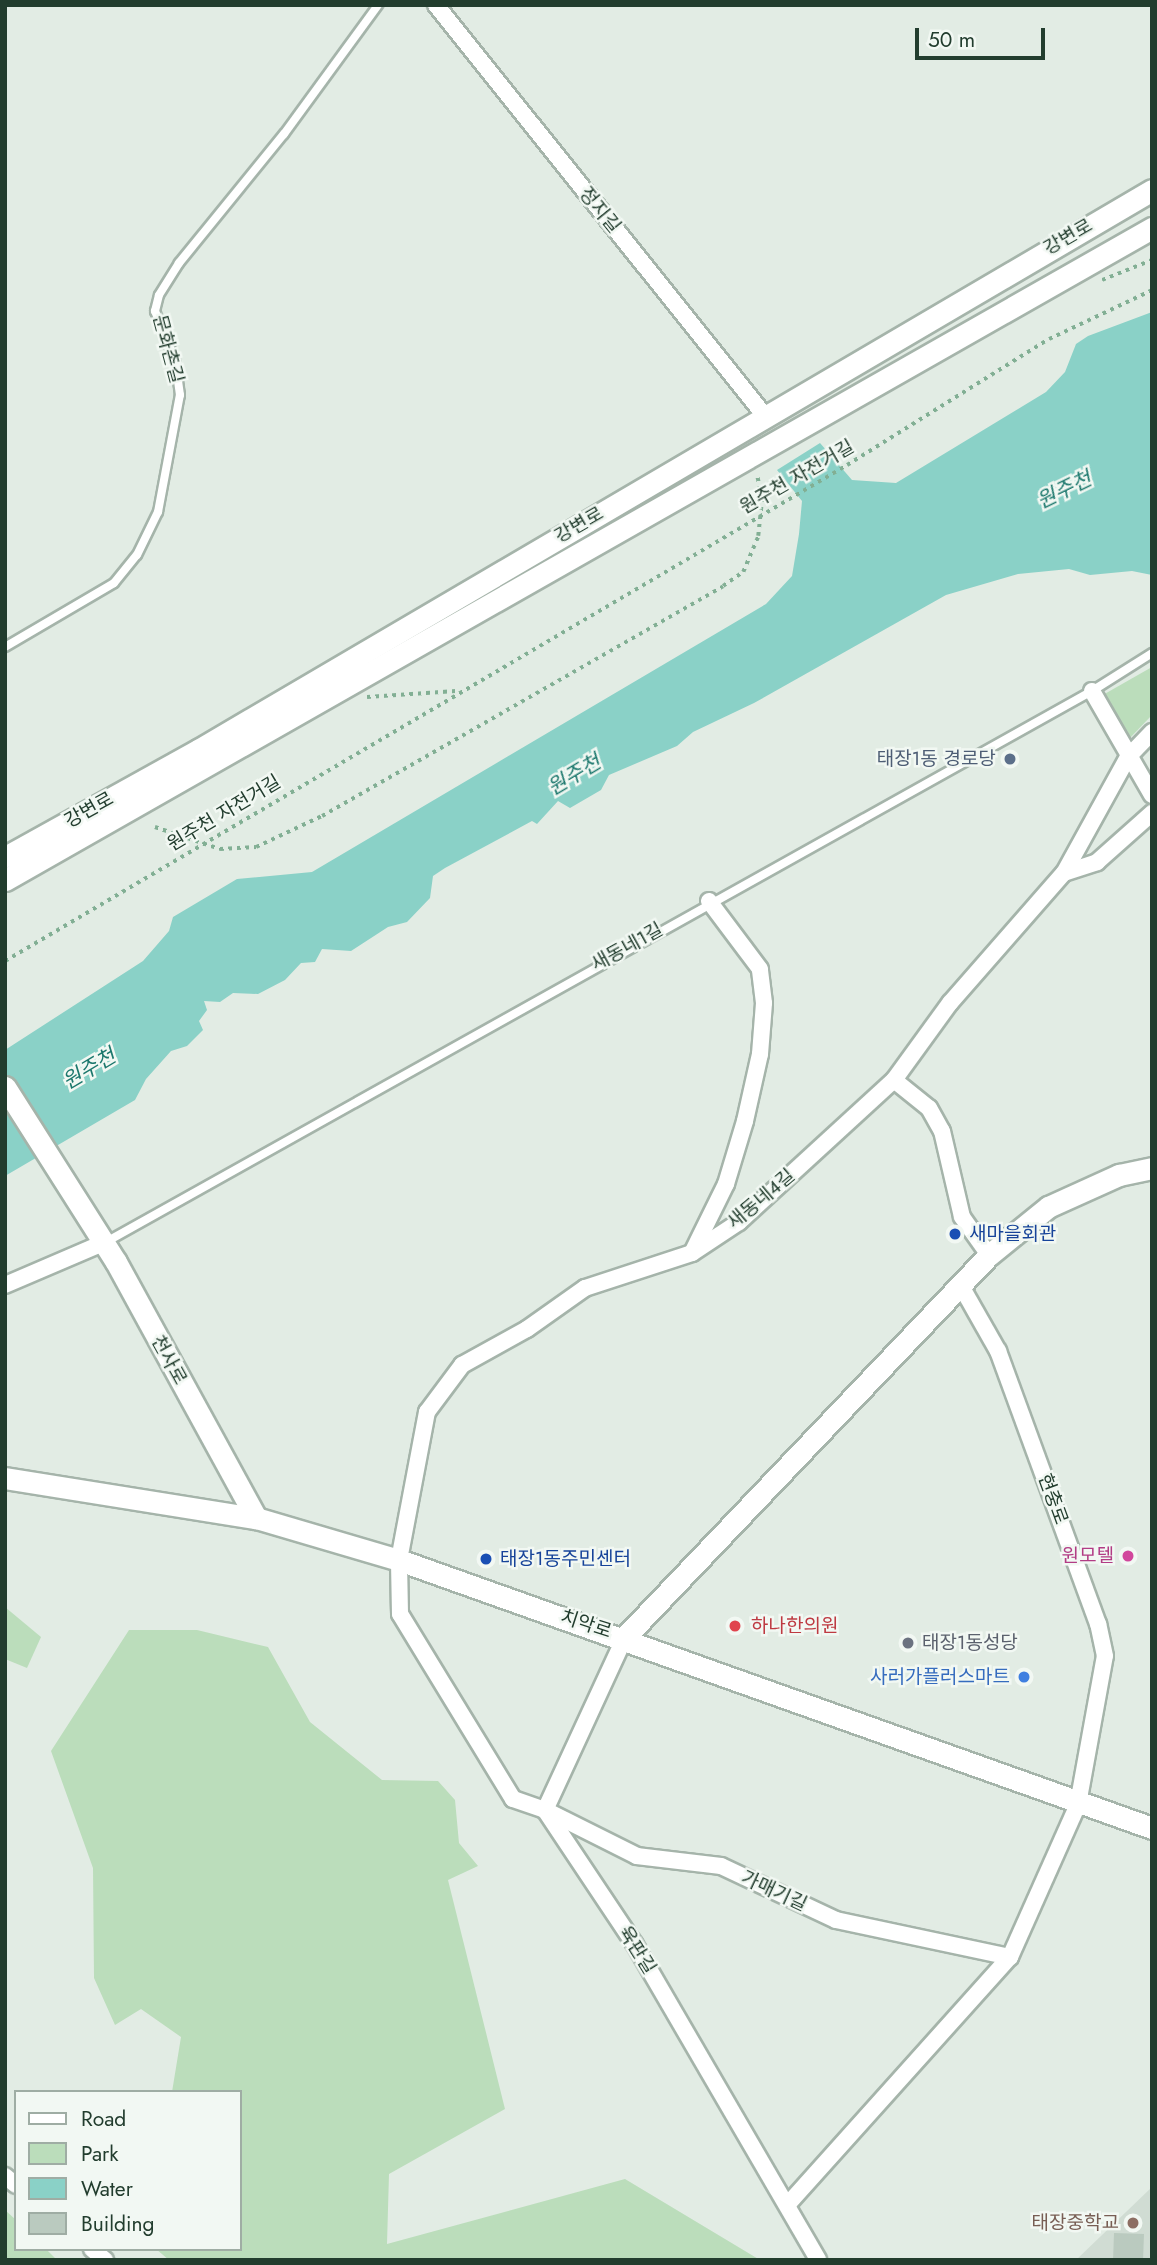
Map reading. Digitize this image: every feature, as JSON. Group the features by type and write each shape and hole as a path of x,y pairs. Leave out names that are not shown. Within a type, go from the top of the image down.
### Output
{"street":[{"name":"정지길","path":"436,5 765,415"},
{"name":"강변로","path":"5,857 198,750 1152,190"},
{"name":"강변로","path":"5,880 780,435 1152,228"},
{"path":"765,415 780,435"},
{"path":"1092,691 1152,795"},
{"path":"1128,757 1152,732"},
{"name":"새동네4길","path":"398,1560 427,1412 462,1365 527,1329 585,1288 692,1253 739,1222 894,1080 950,1003 1064,873 1128,757"},
{"path":"1064,873 1097,862 1152,813"},
{"path":"692,1253 726,1184 746,1121 760,1054 764,1003 760,969 709,901"},
{"path":"894,1080 929,1108 942,1131 962,1217 989,1255"},
{"name":"천사로","path":"5,1087 103,1243 256,1518"},
{"path":"545,1810 625,1637 989,1255 1048,1207 1119,1175 1152,1168"},
{"path":"5,1285 103,1243"},
{"name":"현충로","path":"961,1286 998,1351 1098,1624 1105,1656 1078,1804"},
{"name":"치악로","path":"5,1478 256,1518 398,1560 625,1637 1078,1804 1152,1828"},
{"name":"가매기길","path":"398,1560 400,1614 513,1799 545,1810 637,1856 721,1866 835,1920 1010,1957"},
{"path":"789,2203 1010,1957 1078,1804"},
{"name":"육판길","path":"545,1810 635,1945 789,2203 818,2260"}],"lane":[{"name":"문화촌길","path":"5,647 114,583 137,555 159,512 180,395 175,360 155,312 159,295 178,263 284,134 378,5"},
{"name":"새동네1길","path":"103,1243 709,901 1092,691 1152,653"}],"path":[{"name":"원주천 자전거길","path":"5,961 200,843 846,465 1049,339 1152,290"},
{"path":"155,827 220,849 256,847 311,821 723,586 743,572 758,536 760,514"},
{"name":"원주천 자전거길","path":"367,697 458,691"}],"shaded area":[{"name":"태장중학교","path":"1152,2187 1152,2260 1076,2260"}],"green space":[{"path":"1152,667 1152,715 1128,740 1101,696"},
{"path":"5,1607 41,1637 27,1668 5,1659"},
{"path":"129,1630 197,1630 268,1647 310,1722 382,1780 438,1781 455,1800 459,1843 478,1866 448,1880 505,2109 389,2174 387,2244 625,2179 760,2260 169,2260 158,2251 242,2251 242,2090 172,2090 181,2037 141,2009 115,2025 94,1978 93,1868 51,1751"},
{"path":"5,2210 14,2218 14,2251 48,2251 57,2260 5,2260"}],"water":[{"name":"원주천","path":"1152,312 1152,575 1132,571 1090,575 1069,569 1018,574 946,595 754,703 693,732 677,746 609,775 601,790 570,808 558,801 537,824 532,821 445,868 433,876 430,898 407,922 388,927 351,951 322,949 315,962 301,963 285,980 258,994 233,993 220,1002 204,1001 207,1010 199,1021 203,1030 187,1046 171,1051 146,1079 135,1100 5,1176 5,1050 143,961 169,931 173,917 237,879 312,872 766,604 792,576 802,501 777,470 820,443 852,480 896,483 1046,392 1065,372 1076,344 1088,336"}],"building":[{"path":"1114,2233 1144,2234 1143,2260 1113,2260"}],"place":[{"name":"태장1동 경로당","path":"1010,759"},
{"name":"새마을회관","path":"955,1234"},
{"name":"원모텔","path":"1128,1556"},
{"name":"태장1동주민센터","path":"486,1559"},
{"name":"하나한의원","path":"735,1626"},
{"name":"태장1동성당","path":"908,1643"},
{"name":"사러가플러스마트","path":"1024,1677"},
{"name":"태장중학교","path":"1133,2223"}]}
